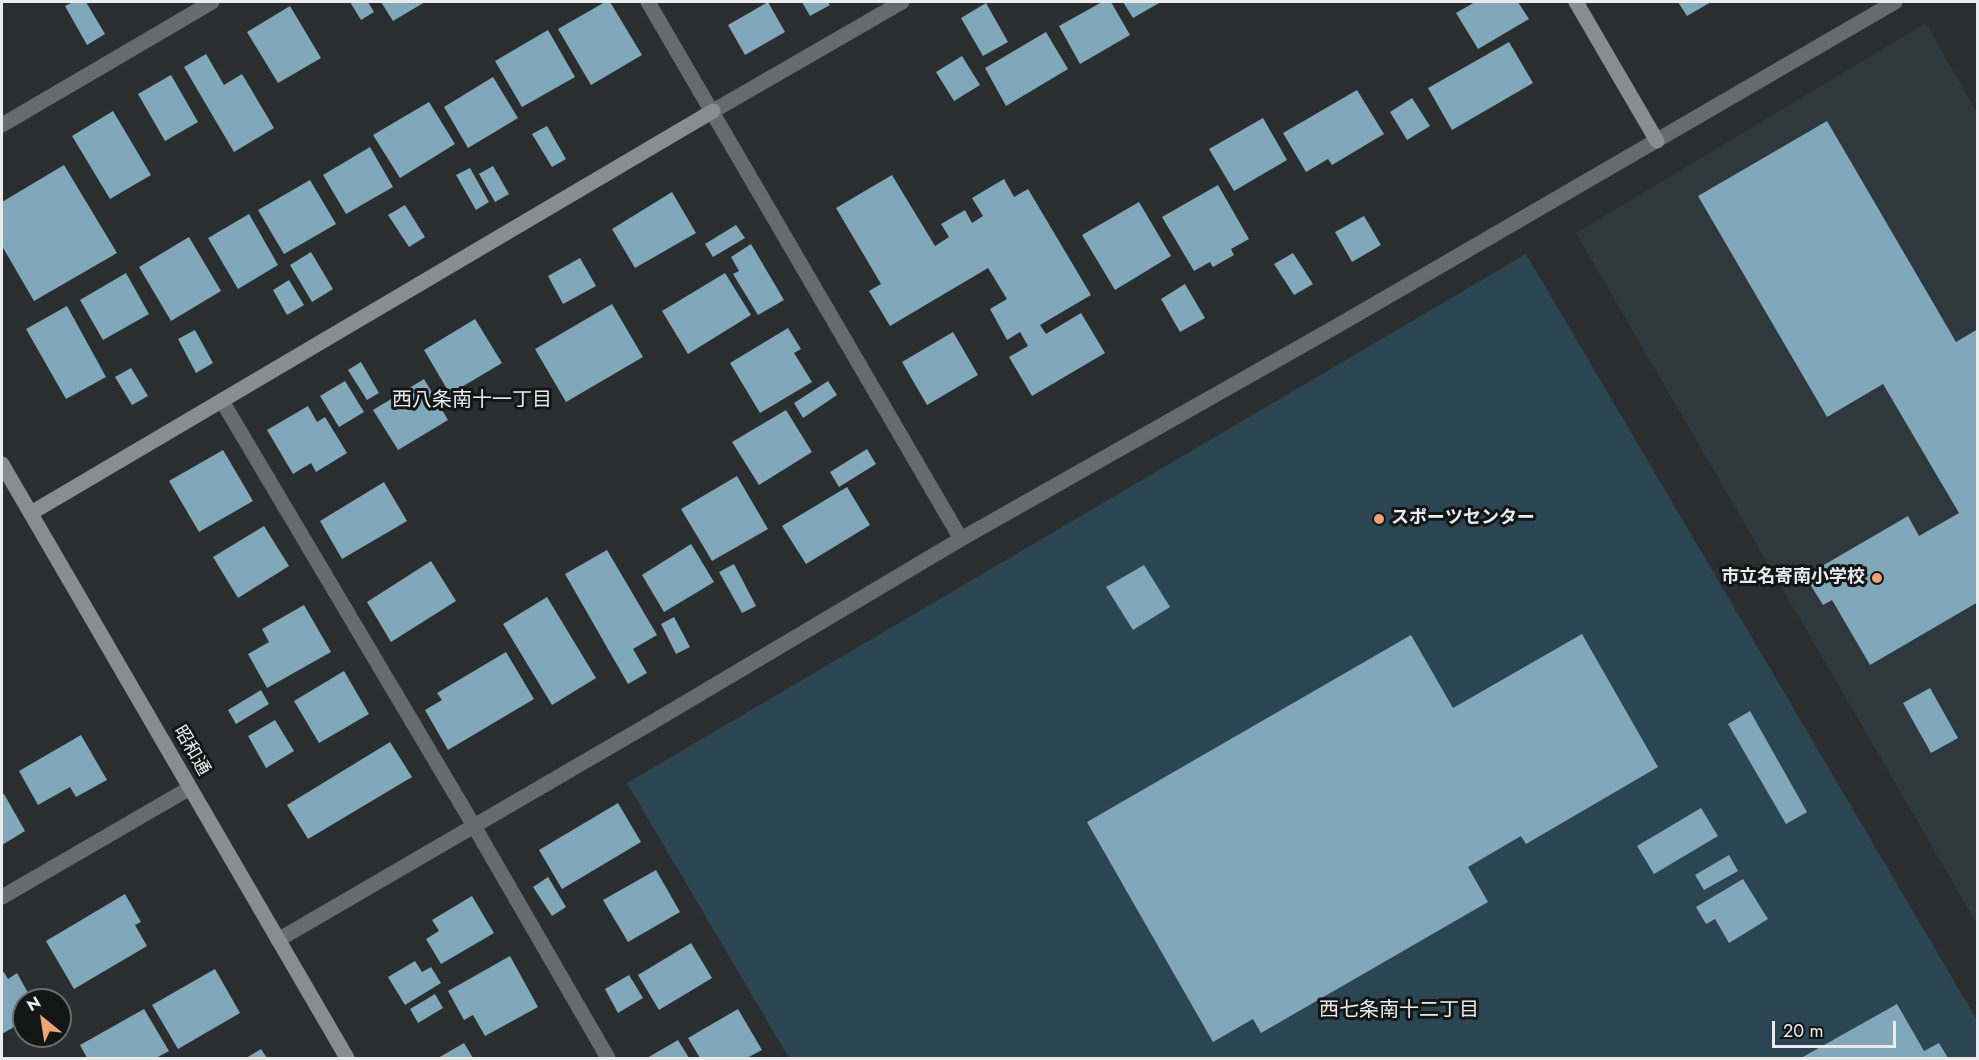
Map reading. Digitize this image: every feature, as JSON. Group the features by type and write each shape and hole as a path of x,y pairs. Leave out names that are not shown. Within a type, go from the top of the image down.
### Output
{"street":[{"path":"2,125 213,2"},
{"path":"648,2 961,539"},
{"path":"31,513 902,2"},
{"path":"1576,2 1657,141"},
{"path":"278,940 961,539 1337,326 1894,2"},
{"path":"222,401 474,826 608,1059"},
{"name":"昭和通","path":"2,464 347,1059"},
{"path":"2,897 190,788"}],"shaded area":[{"name":"市立名寄南小学校","path":"1926,23 1977,113 1977,924 1576,233"},
{"name":"スポーツセンター","path":"1526,254 1977,1020 1977,1058 789,1058 627,783"}],"building":[{"path":"73,2 86,2 105,34 87,45 65,6"},
{"path":"350,2 368,2 374,12 361,20"},
{"path":"381,2 425,2 393,21"},
{"path":"605,2 610,2 642,55 591,85 558,29"},
{"path":"768,2 785,32 745,55 728,25"},
{"path":"802,2 828,2 830,5 810,16"},
{"path":"1102,2 1111,2 1130,35 1080,64 1059,26"},
{"path":"1123,2 1161,2 1133,18"},
{"path":"1475,2 1518,2 1529,19 1478,49 1456,13"},
{"path":"1678,2 1711,2 1687,16"},
{"path":"986,3 1008,42 983,56 961,18"},
{"path":"290,6 321,58 278,83 247,32"},
{"path":"548,30 575,77 522,107 495,61"},
{"path":"1046,32 1068,69 1006,106 985,68"},
{"path":"1509,42 1533,83 1452,130 1428,88"},
{"path":"206,54 224,85 242,74 274,128 234,152 184,67"},
{"path":"962,56 980,85 954,101 936,72"},
{"path":"171,75 198,122 165,141 138,94"},
{"path":"493,77 518,118 468,148 444,107"},
{"path":"1357,90 1384,134 1332,165 1328,159 1306,172 1283,133"},
{"path":"1412,98 1430,126 1407,140 1390,112"},
{"path":"429,102 455,144 400,178 373,135"},
{"path":"113,111 151,175 110,199 72,136"},
{"path":"1263,118 1287,160 1234,191 1209,149"},
{"path":"1827,121 1956,342 1978,329 1978,602 1870,665 1832,600 1823,605 1805,576 1908,516 1919,536 1959,513 1883,384 1827,417 1698,196"},
{"path":"547,126 566,159 552,167 532,134"},
{"path":"370,147 393,187 346,214 323,175"},
{"path":"64,165 117,253 34,301 2,246 2,202"},
{"path":"493,166 509,194 495,202 479,174"},
{"path":"470,168 489,202 476,210 456,175"},
{"path":"892,175 935,246 949,237 941,224 965,210 972,223 983,216 972,198 1004,179 1014,197 1028,189 1091,295 1040,325 1046,334 1081,313 1105,353 1032,396 1009,357 1028,346 1020,332 1007,340 990,309 1007,299 988,268 890,326 869,291 881,284 836,208"},
{"path":"310,180 336,224 284,254 258,210"},
{"path":"1218,185 1249,239 1231,249 1234,255 1213,267 1210,262 1194,271 1162,217"},
{"path":"672,192 696,233 635,268 612,229"},
{"path":"1139,202 1171,256 1115,290 1082,235"},
{"path":"405,205 425,237 409,247 388,215"},
{"path":"249,214 278,265 238,289 208,238"},
{"path":"1364,216 1381,245 1352,262 1335,232"},
{"path":"736,225 745,238 713,257 705,244"},
{"path":"189,237 221,291 171,321 139,267"},
{"path":"751,244 784,300 758,315 733,274 739,271 731,257"},
{"path":"311,252 333,289 312,302 290,265"},
{"path":"1293,253 1313,284 1294,295 1274,264"},
{"path":"580,258 596,286 563,304 548,276"},
{"path":"126,273 149,314 103,340 80,300"},
{"path":"725,273 751,315 688,354 662,311"},
{"path":"289,280 304,305 287,315 273,290"},
{"path":"1185,284 1205,318 1180,332 1161,299"},
{"path":"612,304 643,357 566,402 535,349"},
{"path":"67,306 106,377 66,399 26,329"},
{"path":"475,319 502,363 450,394 424,350"},
{"path":"788,328 801,349 794,353 812,382 760,413 730,363"},
{"path":"195,330 213,363 196,373 178,339"},
{"path":"953,332 978,375 927,405 902,362"},
{"path":"361,362 379,393 367,400 348,370"},
{"path":"131,368 148,396 132,405 115,377"},
{"path":"424,379 448,420 398,450 373,410"},
{"path":"345,381 364,412 339,427 320,396"},
{"path":"828,381 837,395 803,418 794,403"},
{"path":"308,406 317,422 325,417 347,453 316,472 311,463 293,474 267,430"},
{"path":"786,410 812,452 759,485 732,442"},
{"path":"867,449 876,464 839,487 830,472"},
{"path":"223,450 253,501 199,532 169,481"},
{"path":"737,476 768,529 712,561 681,509"},
{"path":"384,482 407,521 342,559 320,521"},
{"path":"847,487 870,525 806,564 782,526"},
{"path":"264,526 289,566 238,598 213,557"},
{"path":"691,544 714,582 664,612 642,575"},
{"path":"607,550 657,635 633,649 647,673 628,684 565,574"},
{"path":"431,561 456,601 391,642 367,602"},
{"path":"734,564 756,606 742,613 719,572"},
{"path":"1144,565 1170,607 1133,630 1106,587"},
{"path":"547,597 596,678 552,705 503,624"},
{"path":"304,605 331,652 267,688 248,654 269,642 262,629"},
{"path":"674,617 690,647 676,654 661,624"},
{"path":"1582,634 1658,767 1526,844 1521,836 1468,867 1488,902 1261,1033 1253,1019 1213,1042 1087,822 1411,635 1453,708"},
{"path":"506,652 534,699 448,750 425,710 442,700 437,693"},
{"path":"344,671 369,714 319,743 294,701"},
{"path":"1930,688 1958,738 1931,753 1903,703"},
{"path":"261,690 269,704 236,724 228,710"},
{"path":"1750,711 1807,812 1786,824 1728,724"},
{"path":"275,720 294,751 266,768 248,736"},
{"path":"81,735 107,780 76,797 70,787 38,805 19,771"},
{"path":"390,742 412,777 308,839 287,805"},
{"path":"4,794 25,831 2,845 2,795"},
{"path":"618,803 641,842 562,889 539,850"},
{"path":"1701,808 1718,836 1654,874 1637,846"},
{"path":"1729,855 1738,871 1704,890 1695,875"},
{"path":"656,870 680,912 628,942 603,900"},
{"path":"548,877 566,907 552,916 533,887"},
{"path":"1743,879 1768,919 1729,943 1715,919 1706,924 1696,907"},
{"path":"125,894 141,922 135,925 147,946 74,989 46,941"},
{"path":"472,896 494,933 441,964 426,939 439,931 432,920"},
{"path":"691,943 712,978 659,1010 638,975"},
{"path":"510,956 538,1007 485,1036 473,1015 464,1020 448,991"},
{"path":"415,961 422,972 431,967 441,983 405,1005 388,977"},
{"path":"215,969 240,1013 178,1049 152,1005"},
{"path":"4,972 8,979 17,973 25,988 12,988 12,1028 2,1034 2,974"},
{"path":"629,975 643,998 618,1013 605,989"},
{"path":"435,994 443,1008 418,1023 410,1009"},
{"path":"1897,1004 1924,1051 1939,1043 1948,1058 1801,1058"},
{"path":"144,1009 169,1051 156,1058 87,1058 80,1045"},
{"path":"738,1009 762,1050 747,1058 700,1058 688,1038"},
{"path":"678,1040 689,1058 647,1058"},
{"path":"464,1043 473,1058 438,1058"},
{"path":"261,1049 267,1058 246,1058"}],"place":[{"name":"スポーツセンター","path":"1379,519"},
{"name":"市立名寄南小学校","path":"1877,578"}],"district":[{"name":"西八条南十一丁目","path":"472,401"},
{"name":"西七条南十二丁目","path":"1399,1011"}]}
